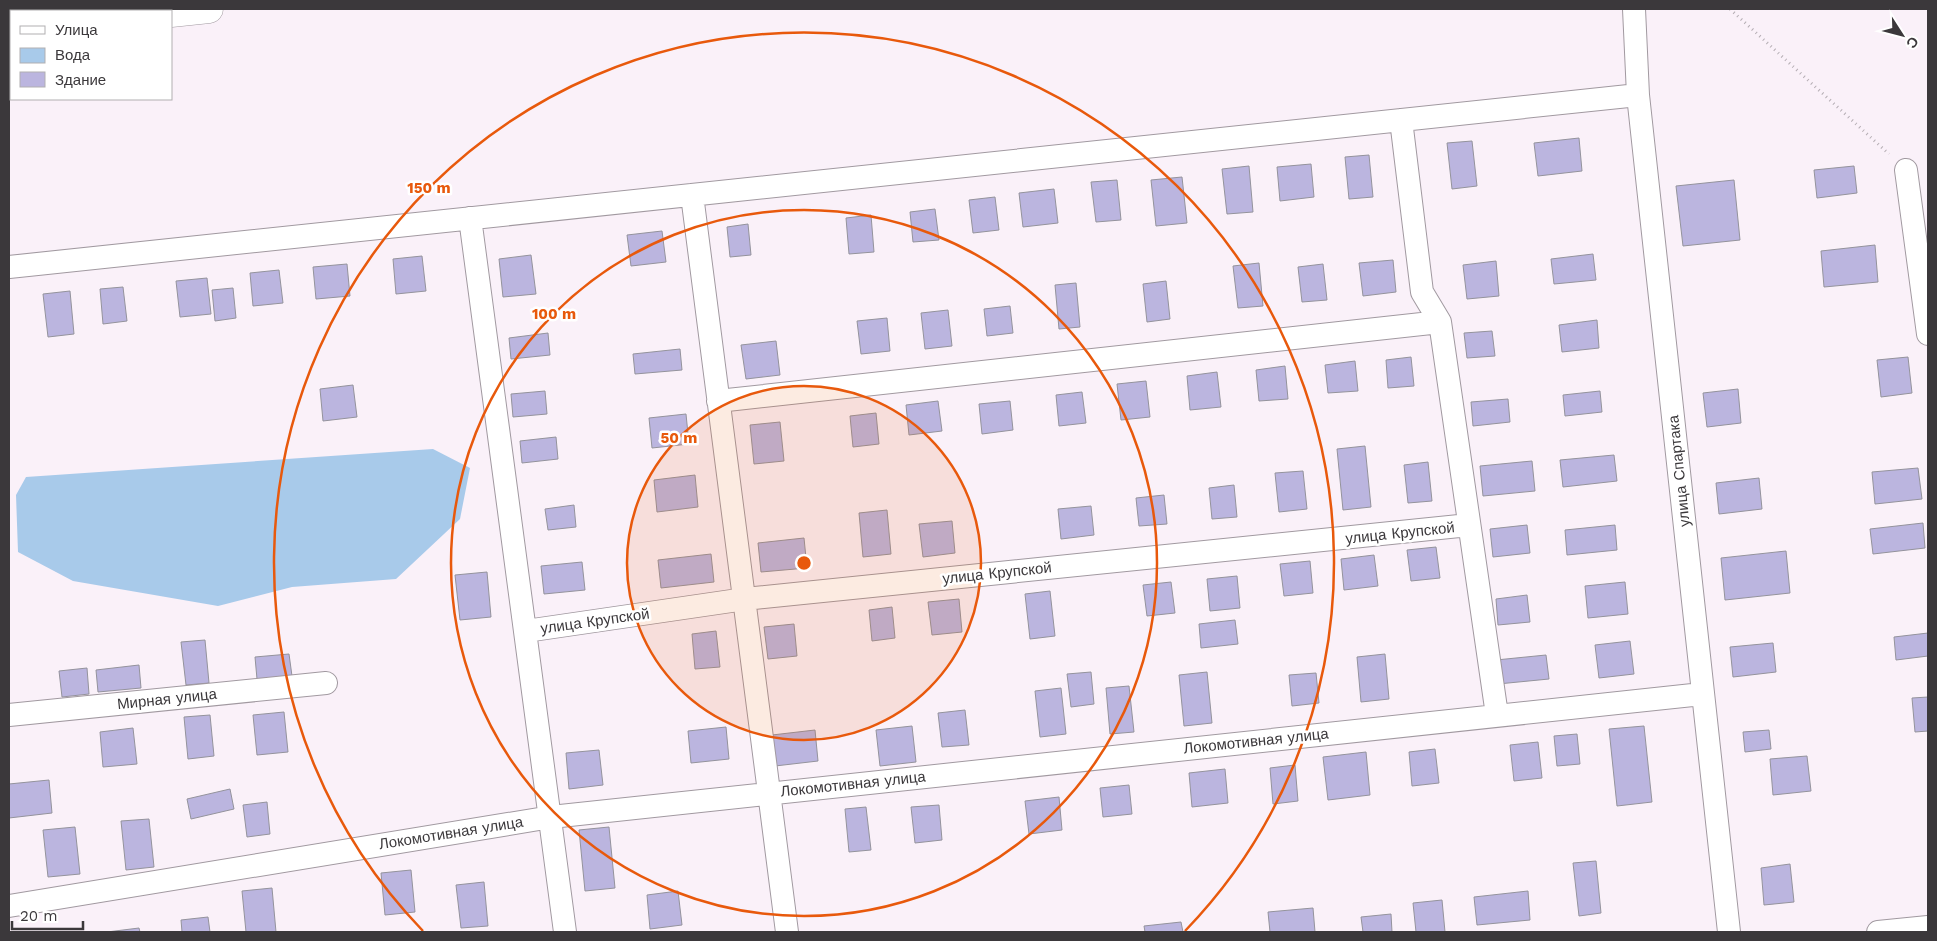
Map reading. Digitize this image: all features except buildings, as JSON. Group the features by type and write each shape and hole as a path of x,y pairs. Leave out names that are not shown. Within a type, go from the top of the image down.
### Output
{"street":[{"path":"172,13 209,9"},
{"name":"улица Спартака","path":"1634,9 1638,95 1729,932"},
{"path":"9,266 1638,95"},
{"path":"1401,120 1422,292 1440,322 1496,715"},
{"path":"1906,170 1928,334"},
{"path":"692,195 787,932"},
{"name":"улица Крупской","path":"470,218 565,932"},
{"path":"718,401 1440,322"},
{"name":"улица Крупской","path":"526,632 745,599 1469,526"},
{"name":"Мирная улица","path":"9,715 326,683"},
{"name":"Локомотивная улица","path":"9,906 551,816 1702,694"},
{"path":"1878,932 1928,926"}],"path":[{"path":"1730,9 1906,170"}],"water":[{"path":"433,449 470,468 460,519 396,579 292,587 218,606 73,581 18,552 16,495 26,477"}]}
